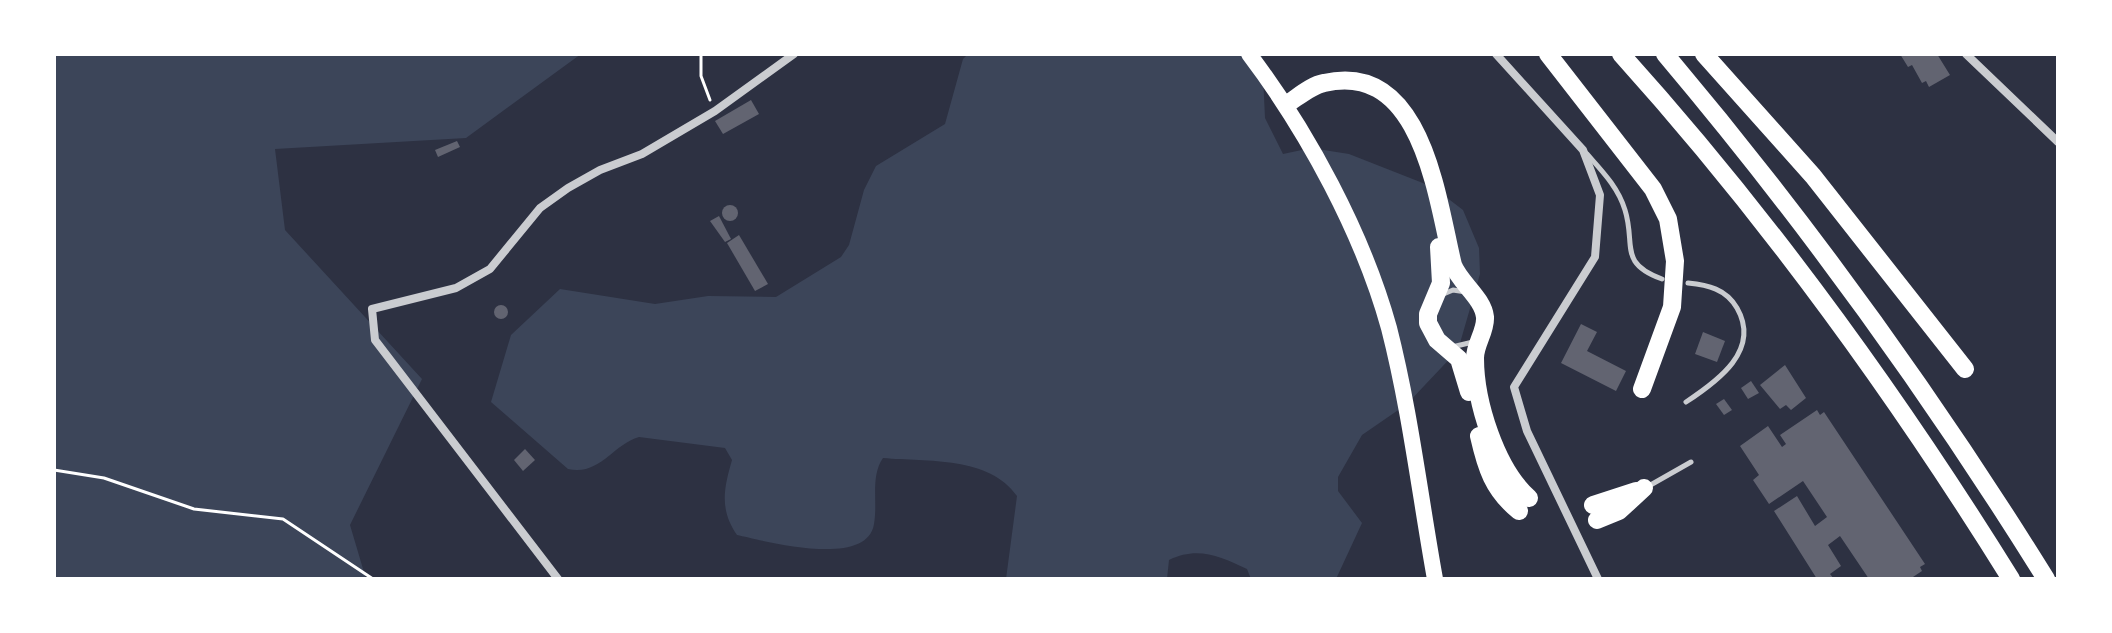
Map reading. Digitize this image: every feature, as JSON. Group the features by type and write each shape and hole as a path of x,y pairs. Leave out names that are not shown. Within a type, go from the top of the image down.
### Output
{"highway":[{"path":"1548,54 1653,189 1668,219 1675,261 1672,307 1642,389"},
{"path":"1621,54 1683,123 1829,309 1897,404 2011,579"},
{"path":"1665,54 1795,211 1905,362 2046,579"},
{"path":"1704,54 1813,176 1965,369"},
{"path":"1287,104 1323,83 1353,82 1380,88 1403,109 1422,140 1427,157 1453,265 1458,279 1483,308 1484,327 1479,335 1475,356 1476,370 1494,450 1524,504 1506,501 1489,475 1465,371 1431,332 1428,323 1428,314 1437,298 1441,268 1427,157"},
{"path":"1595,512 1644,488"}],"main road":[{"path":"1249,54 1287,104 1345,213 1388,328 1435,579"}],"street":[{"path":"558,579 375,340 372,309 456,288 490,269 540,208 568,188 600,170 642,154 715,111 794,54"},
{"path":"1496,54 1583,150 1600,195 1595,257 1514,387 1527,431 1598,579"},
{"path":"1966,54 2058,142"}],"lane":[{"path":"1583,150 1613,183 1625,211 1630,254 1640,271 1662,279"},
{"path":"1686,402 1716,383 1732,365 1744,343 1745,321 1732,299 1711,286 1688,283"},
{"path":"1437,298 1453,290 1471,295"},
{"path":"1445,345 1464,346 1479,335"},
{"path":"1644,488 1691,462"}],"path":[{"path":"701,54 701,76 715,111"},
{"path":"54,470 104,478 194,509 283,519 373,579"}],"shaded area":[{"path":"54,54 581,54 466,138 275,149 285,230 422,379 350,525 366,579 54,579"},
{"path":"968,54 1262,54 1265,118 1283,154 1311,148 1349,154 1433,187 1463,210 1479,248 1480,274 1458,350 1407,404 1362,435 1338,477 1338,491 1362,523 1336,579 1251,579 1247,569 1199,553 1169,560 1167,579 1006,579 1017,496 1005,483 974,467 919,460 883,458 875,481 874,524 867,538 854,546 813,549 769,542 737,535 731,525 725,498 732,460 725,448 639,437 589,468 568,469 491,402 511,335 560,289 655,304 708,296 776,297 841,257 849,245 864,190 876,166 945,124 963,59"}],"building":[{"path":"1900,54 1937,54 1950,75 1929,87 1926,81 1922,83 1912,65 1908,67"},
{"path":"751,100 759,114 723,134 715,121"},
{"path":"457,141 460,147 438,157 435,150"},
{"path":"730,205 738,213 730,221 722,213"},
{"path":"719,216 731,239 725,242 710,221"},
{"path":"739,235 768,284 755,291 727,243"},
{"path":"501,305 508,312 501,319 494,312"},
{"path":"1581,324 1597,332 1587,351 1626,371 1616,391 1561,363"},
{"path":"1703,332 1725,341 1717,362 1695,354"},
{"path":"1785,365 1806,398 1791,410 1786,405 1780,409 1760,385"},
{"path":"1751,381 1759,393 1748,399 1741,388"},
{"path":"1724,399 1732,410 1724,415 1716,404"},
{"path":"1817,410 1820,415 1824,412 1925,564 1920,567 1922,571 1910,579 1869,579 1840,536 1828,545 1841,566 1830,574 1834,579 1817,579 1774,511 1797,496 1815,526 1827,517 1803,481 1769,504 1753,480 1759,475 1740,446 1768,426 1782,447 1786,444 1780,435"},
{"path":"525,449 535,460 523,471 514,460"}]}
